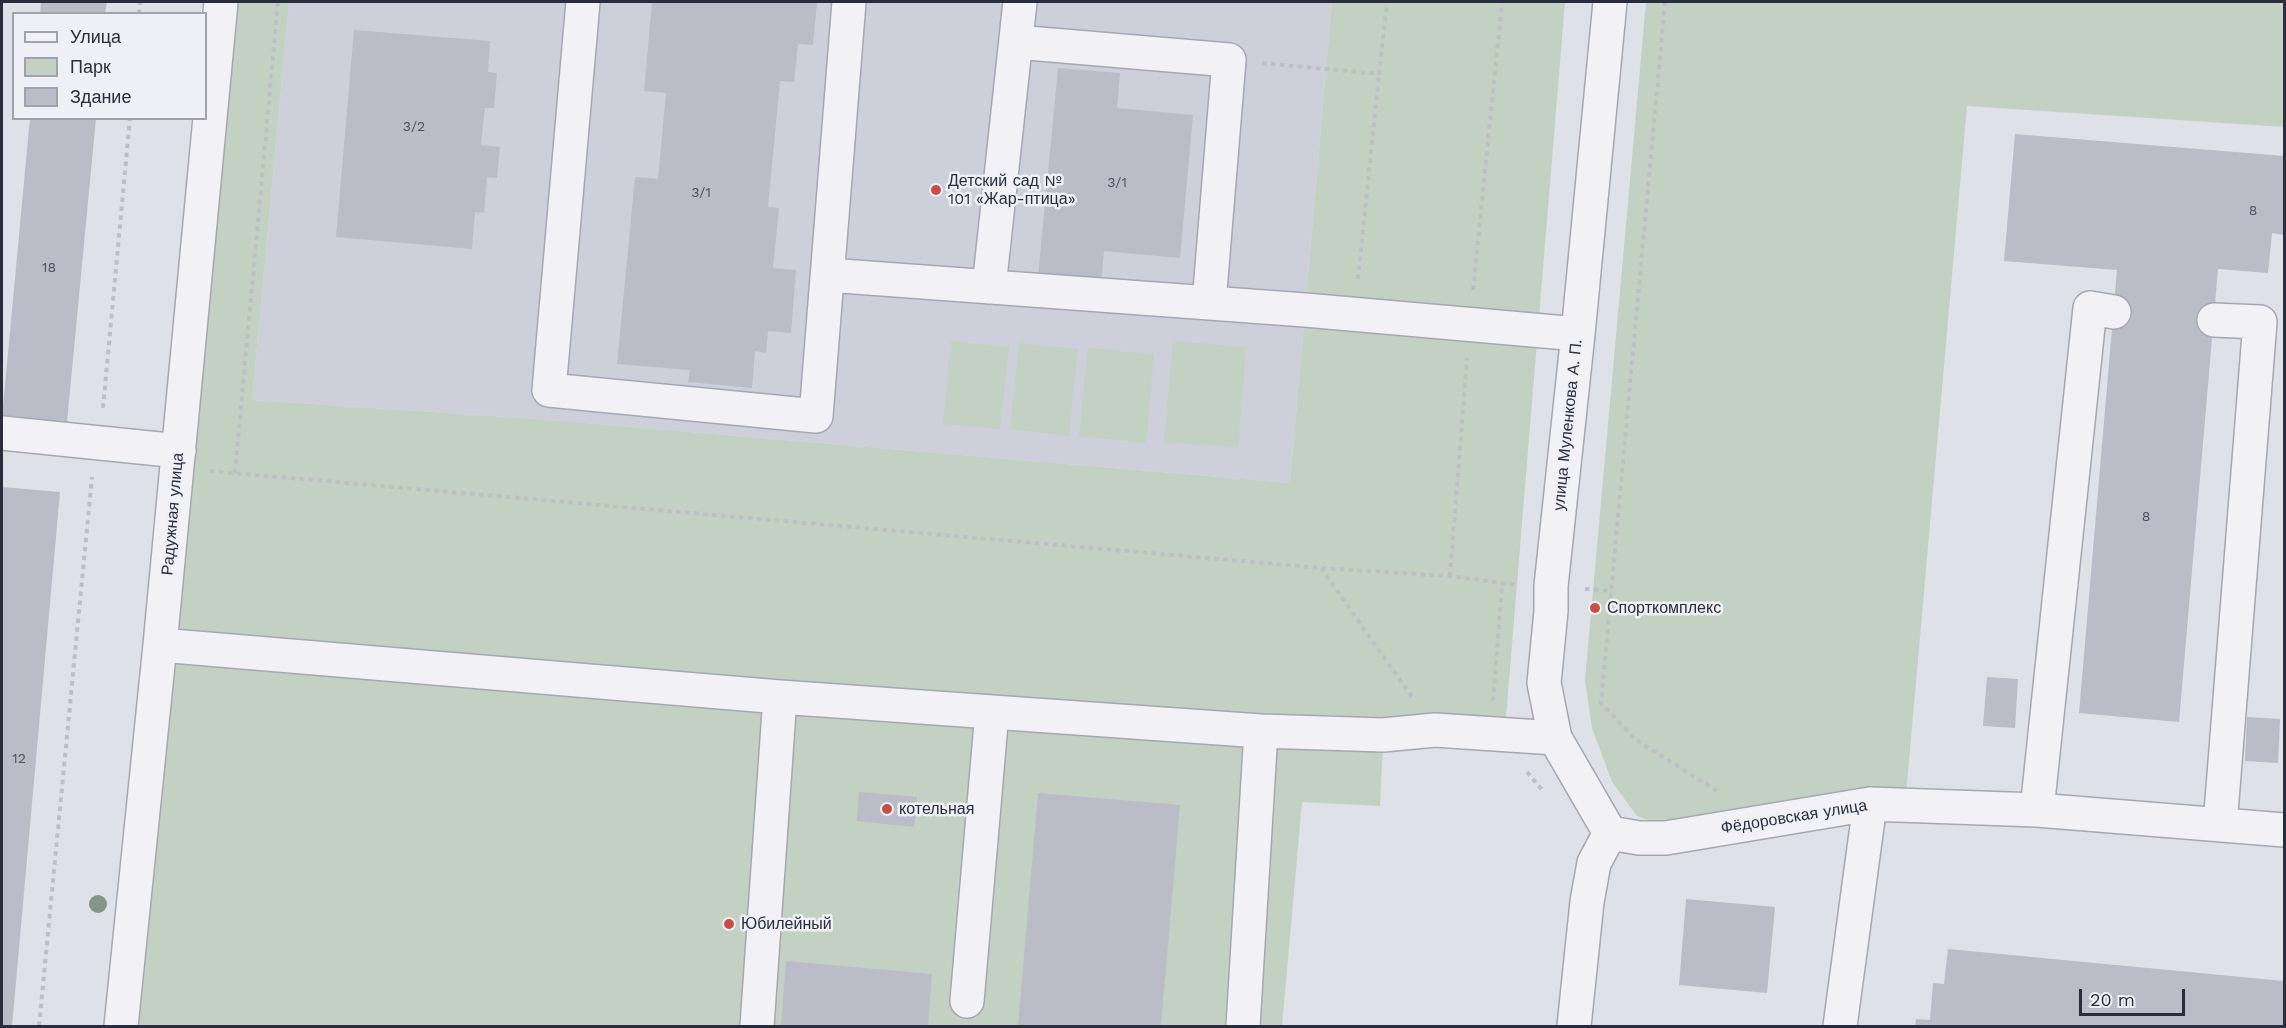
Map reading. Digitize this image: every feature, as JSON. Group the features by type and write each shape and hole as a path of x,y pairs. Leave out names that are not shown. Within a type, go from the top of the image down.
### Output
{"street":[{"name":"Радужная улица","path":"121,1026 179,451 221,2"},
{"path":"583,2 549,390 816,416 849,2"},
{"path":"989,287 1020,2"},
{"name":"улица Муленкова А. П.","path":"1610,2 1551,586 1544,683 1555,738 1610,833"},
{"path":"1016,42 1230,60 1209,303"},
{"path":"828,275 1209,303 1578,334"},
{"path":"2037,810 2090,308 2114,312"},
{"path":"2214,320 2260,322 2220,825"},
{"path":"2,433 179,451"},
{"path":"160,645 780,697 1261,731 1383,735 1435,730 1555,738"},
{"path":"758,1026 780,697"},
{"path":"967,1001 992,712"},
{"path":"1243,1026 1261,731"},
{"path":"1840,1026 1870,804"},
{"name":"Фёдоровская улица","path":"1610,833 1639,838 1666,838 1870,804 2037,810 2284,830"},
{"path":"1574,1026 1588,892 1594,863 1610,833"}],"path":[{"path":"235,473 278,2"},
{"path":"1354,316 1387,2"},
{"path":"1665,2 1601,703 1635,739 1722,794"},
{"path":"1230,60 1379,74"},
{"path":"39,1026 92,478 100,444 130,120"},
{"path":"179,451 205,470 235,473 1321,568 1450,576 1502,585 1611,591"},
{"path":"1321,568 1435,730"}],"shaded area":[{"name":"Детский сад № 101 «Жар-птица»","path":"289,2 1332,2 1290,483 537,419 252,400"}],"green space":[{"path":"233,2 289,2 252,400 537,419 1290,483 1332,2 1565,2 1506,717 1486,727 1384,720 1380,806 1302,802 1282,1026 131,1026"},
{"path":"1646,2 2284,2 2284,127 1967,106 1906,795 1660,824 1637,816 1612,782 1592,728 1585,680"},
{"path":"951,341 1009,347 1000,429 943,424"},
{"path":"1173,341 1246,347 1238,448 1164,442"},
{"path":"1019,343 1078,349 1069,436 1010,429"},
{"path":"1088,348 1154,354 1146,443 1079,436"}],"building":[{"path":"41,2 107,2 105,12 40,12"},
{"path":"652,2 817,2 813,45 798,44 794,82 780,81 768,207 779,208 773,268 796,270 791,333 768,331 766,353 755,351 752,388 688,382 690,370 617,364 635,177 658,179 666,93 644,91"},
{"path":"354,30 490,41 488,72 497,73 494,108 485,108 481,145 500,147 497,178 487,177 484,213 475,212 472,249 336,237"},
{"path":"1058,68 1120,73 1117,108 1193,115 1180,258 1104,251 1101,283 1038,277"},
{"path":"30,120 96,120 67,422 2,417"},
{"path":"2015,134 2284,156 2284,235 2272,233 2268,273 2218,269 2179,722 2079,713 2117,270 2004,261"},
{"path":"2,487 60,492 12,1026 2,1026"},
{"path":"1987,677 2018,679 2015,728 1983,726"},
{"path":"2247,717 2280,719 2278,763 2245,761"},
{"name":"котельная","path":"859,792 917,797 914,827 857,821"},
{"path":"1038,793 1180,805 1161,1026 1018,1026"},
{"path":"1686,899 1775,907 1767,993 1679,985"},
{"path":"1948,949 2284,981 2284,1026 1915,1026 1916,1019 1930,1020 1933,983 1944,984"},
{"path":"786,961 932,974 928,1026 781,1026"}],"tunnel":[{"path":"2114,312 2214,320"}],"place":[{"name":"Детский сад № 101 «Жар-птица»","path":"936,190"},
{"name":"Спорткомплекс","path":"1595,608"},
{"name":"котельная","path":"887,809"},
{"name":"Юбилейный","path":"729,924"}]}
